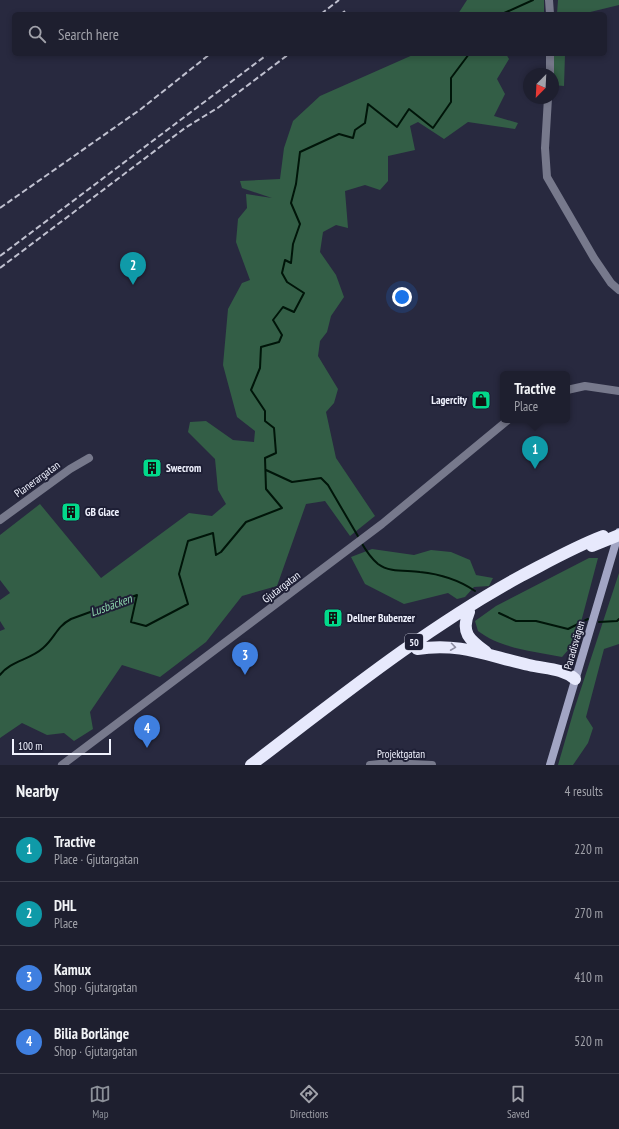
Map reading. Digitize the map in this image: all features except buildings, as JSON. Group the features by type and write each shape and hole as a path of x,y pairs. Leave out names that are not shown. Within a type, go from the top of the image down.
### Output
{"highway":[{"name":"50","path":"251,765 429,632 504,586 619,531"},
{"name":"50","path":"262,765 417,648 469,612 592,543 619,535"},
{"path":"469,612 464,626 467,633 476,645 489,654"},
{"path":"417,648 448,646 489,654 528,665 563,671 575,679"}],"street":[{"path":"549,0 550,12"},
{"path":"550,56 550,68"},
{"path":"548,104 545,148 547,177 594,258 611,283 619,290"},
{"path":"570,389 585,386 619,391"},
{"name":"Gjutargatan","path":"62,765 382,524 504,423"},
{"name":"Planerargatan","path":"0,520 70,469 89,458"},
{"name":"Paradisvägen","path":"550,765 619,531"},
{"name":"Projektgatan","path":"370,765 389,763 432,765"}],"green space":[{"path":"467,0 544,0 544,12 459,12"},
{"path":"558,0 619,0 619,5 590,12 557,12"},
{"path":"410,56 507,56 509,59 497,79 505,94 494,116 518,123 515,129 468,122 444,139 418,122 410,126 415,150 388,156 388,181 380,190 365,185 345,191 348,228 336,225 323,232 320,252 336,275 344,297 331,316 327,332 320,341 318,356 338,389 334,403 326,412 336,458 375,516 350,536 325,501 306,504 277,586 242,596 206,642 160,677 122,665 90,712 93,729 74,741 64,733 47,735 22,723 0,738 0,631 5,629 0,621 0,600 10,593 0,580 0,535 40,504 101,578 189,513 212,516 226,504 218,490 215,459 188,432 190,422 206,421 233,440 254,442 255,431 237,417 223,365 228,309 242,283 250,280 236,242 238,219 247,208 246,194 272,198 242,188 240,181 280,179 284,148 293,121 320,96"},
{"path":"554,56 565,56 564,86 559,86 559,68 554,68"},
{"path":"372,549 414,555 431,550 451,552 470,560 476,575 493,578 489,586 474,587 465,597 457,599 448,593 404,604 365,584 351,557"},
{"path":"589,558 598,558 576,641 562,657 507,646 478,631 475,621 496,606"},
{"path":"619,573 619,644 604,649 586,717 593,728 588,743 573,765 558,765 574,710"}],"waterway":[{"name":"Lusbäcken","path":"506,12 533,0"},
{"name":"Lusbäcken","path":"0,675 4,670 15,663 38,652 59,629 71,619 137,595 131,622 146,626 188,604 179,574 188,541 213,533 216,555 221,552 246,522 282,508 266,489 265,458 276,453 274,428 265,421 265,411 251,390 260,368 261,347 279,342 282,335 273,320 283,307 294,312 304,293 287,282 282,273 285,260 291,263 293,244 300,224 291,203 296,184 300,152 339,134 353,138 355,130 365,123 368,104 397,127 409,109 433,128 451,102 451,78 468,56"},
{"path":"266,470 292,482 321,478 328,485 359,538"},
{"path":"361,542 373,559 383,567 393,570 435,574 456,581 475,591"},
{"path":"499,613 516,621 536,621 568,629 588,619"},
{"path":"599,622 617,621 619,619"}],"railway":[{"path":"324,12 339,0"},
{"path":"0,208 141,109 207,56"},
{"path":"0,256 265,56"},
{"path":"0,268 185,128 219,107 286,56"}],"place":[{"name":"DHL","path":"133,285"},
{"name":"Lagercity","path":"481,400"},
{"name":"Swecrom","path":"152,468"},
{"name":"Tractive","path":"535,469"},
{"name":"GB Glace","path":"71,512"},
{"name":"Dellner Bubenzer","path":"333,618"},
{"name":"Kamux","path":"245,675"},
{"name":"Bilia Borlänge","path":"147,748"}]}
